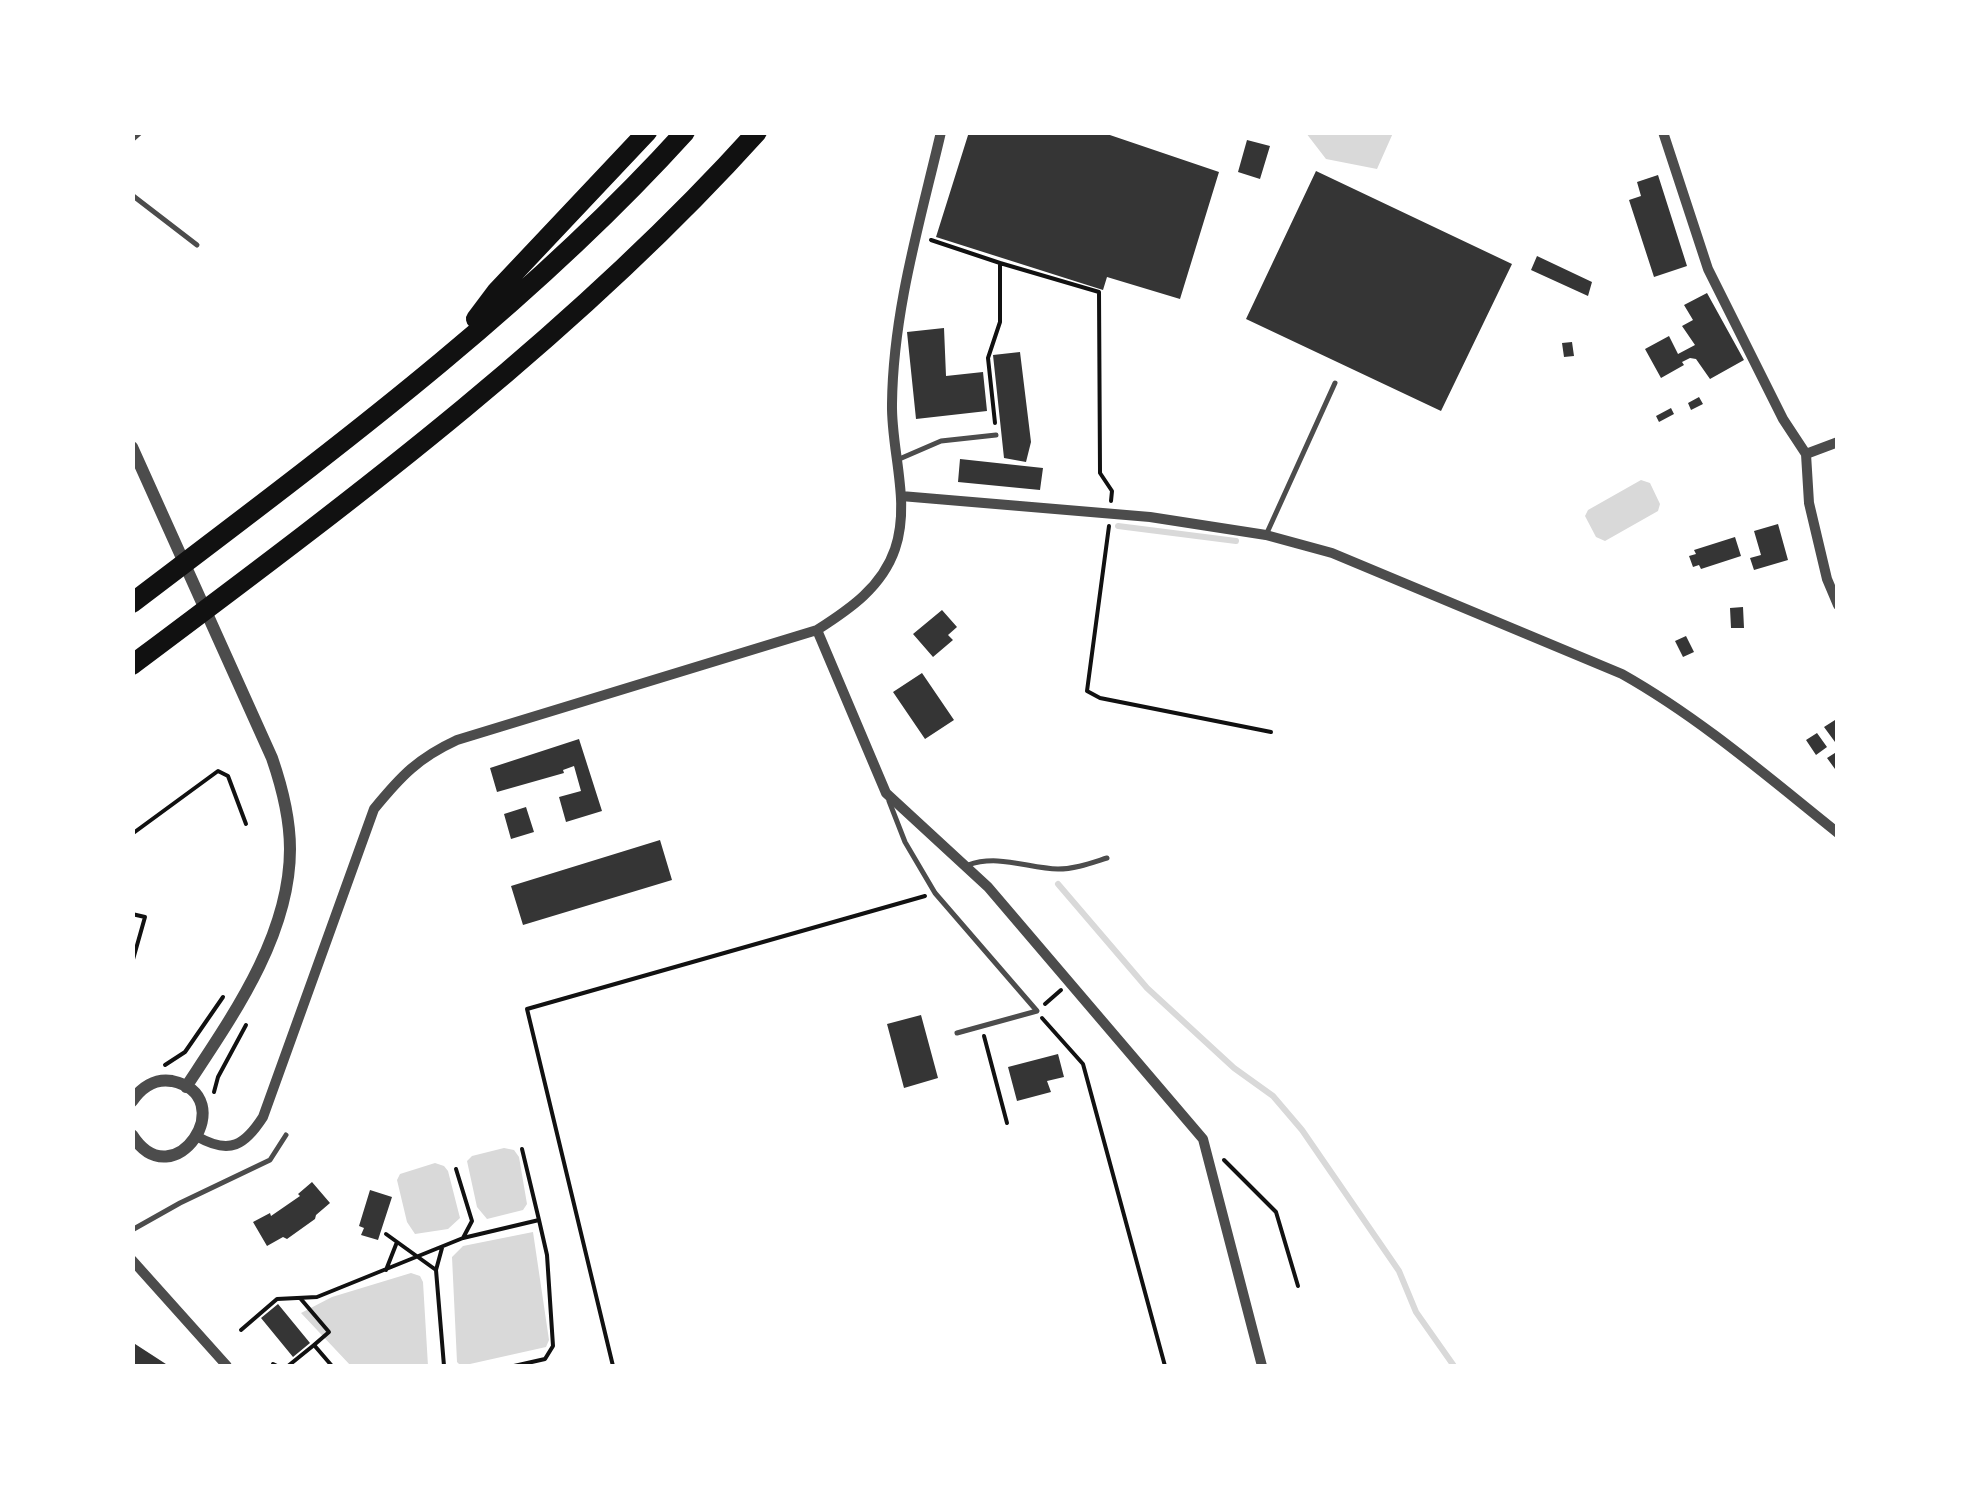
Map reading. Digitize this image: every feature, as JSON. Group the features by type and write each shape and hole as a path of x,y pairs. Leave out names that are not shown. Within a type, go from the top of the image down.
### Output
{"highway":[{"path":"450,354 498,291 647,132"},
{"path":"132,602 450,354 532,283 685,132"},
{"path":"132,665 457,415 639,253 757,132"}],"street":[{"path":"198,1137 223,1148 238,1144 253,1133 264,1116 374,809 406,770 457,740 818,630 878,582 896,547 901,496 892,406 900,308 941,132"},
{"path":"1663,132 1708,269 1783,420 1806,454 1808,503 1827,579 1838,605"},
{"path":"1806,454 1838,442"},
{"path":"132,447 272,758 284,797 290,849 285,898 256,970 186,1087"},
{"path":"901,496 1110,514 1266,534 1332,554 1622,674 1709,730 1838,833"},
{"path":"818,630 886,793 988,887 1202,1139 1262,1366"},
{"path":"132,1101 151,1084 174,1082 186,1087 200,1103 203,1114 198,1137 180,1152 168,1155 146,1150 134,1140"},
{"path":"132,1260 226,1366"}],"lane":[{"path":"132,140 141,132"},
{"path":"132,195 197,245"},
{"path":"1266,534 1335,383"},
{"path":"898,460 941,441 996,435"},
{"path":"886,793 905,842 934,894 1037,1011 958,1033"},
{"path":"966,866 982,860 1067,868 1106,858"},
{"path":"132,1230 180,1202 270,1160 286,1135"}],"path":[{"path":"917,235 1099,292 1100,473 1112,492 1087,692 1100,698 1271,732"},
{"path":"996,435 988,358 1000,322 1000,263"},
{"path":"132,834 218,771 228,776 246,824"},
{"path":"613,1366 527,1009 934,894"},
{"path":"132,914 145,918 132,963"},
{"path":"161,1067 185,1052 223,998 256,970"},
{"path":"1037,1011 1083,1064 1165,1366"},
{"path":"982,1026 1007,1123"},
{"path":"1202,1139 1276,1212 1298,1286"},
{"path":"514,1366 544,1359 554,1346 547,1255 522,1149"},
{"path":"456,1169 472,1221 486,1232"},
{"path":"242,1330 277,1298 317,1297 464,1238 539,1220"},
{"path":"464,1238 472,1221"},
{"path":"386,1234 436,1270"},
{"path":"386,1270 397,1242"},
{"path":"442,1248 436,1270 444,1366"},
{"path":"288,1366 329,1332 299,1297"},
{"path":"314,1345 332,1366"}],"shaded area":[{"path":"1306,133 1393,133 1377,169 1326,159"},
{"path":"1641,480 1650,483 1660,504 1658,511 1605,541 1596,537 1585,516 1588,510"},
{"path":"504,1148 514,1150 519,1157 527,1204 523,1210 487,1219 477,1207 467,1161 472,1156"},
{"path":"435,1163 448,1171 460,1218 448,1229 415,1234 407,1222 397,1180 400,1174"},
{"path":"533,1232 549,1340 546,1347 461,1366 457,1362 452,1257 463,1246"},
{"path":"411,1273 423,1282 428,1366 351,1366 301,1313 332,1297"}],"building":[{"path":"969,132 1101,132 1219,172 1180,299 1107,277 1103,290 936,237"},
{"path":"1247,140 1270,146 1260,179 1238,172"},
{"path":"1316,171 1512,264 1441,411 1246,319"},
{"path":"1658,175 1687,266 1654,277 1629,200 1641,196 1637,182"},
{"path":"1537,256 1592,282 1588,296 1531,270"},
{"path":"1707,293 1744,360 1710,379 1696,359 1690,358 1661,378 1645,349 1669,336 1678,354 1695,345 1682,326 1693,320 1684,305"},
{"path":"944,328 946,376 983,372 987,411 916,419 907,332"},
{"path":"1572,342 1574,356 1564,357 1562,343"},
{"path":"1020,352 1031,442 1026,462 1004,458 993,355"},
{"path":"1699,397 1703,404 1691,410 1688,403"},
{"path":"1671,408 1674,414 1659,422 1656,416"},
{"path":"960,459 1043,468 1040,490 958,482"},
{"path":"1778,524 1788,560 1754,570 1750,558 1761,555 1754,531"},
{"path":"1735,537 1741,556 1701,569 1699,565 1693,567 1689,556 1696,554 1694,550"},
{"path":"1743,607 1744,628 1731,628 1730,608"},
{"path":"942,610 957,627 948,635 953,640 933,657 913,634"},
{"path":"1686,636 1694,652 1683,657 1675,641"},
{"path":"922,673 954,720 925,739 893,692"},
{"path":"1835,720 1838,741 1835,742 1824,727"},
{"path":"1817,733 1827,747 1816,755 1806,740"},
{"path":"579,739 602,811 566,822 559,797 581,791 574,766 563,770 564,773 497,792 490,768"},
{"path":"1838,751 1838,768 1835,769 1827,758"},
{"path":"526,807 534,832 511,839 504,814"},
{"path":"660,840 672,880 523,925 511,886"},
{"path":"921,1015 938,1078 904,1088 887,1024"},
{"path":"1058,1054 1064,1077 1047,1081 1051,1092 1017,1101 1008,1067"},
{"path":"312,1182 330,1203 287,1239 283,1237 267,1246 253,1222 270,1213 271,1216 300,1196"},
{"path":"370,1190 392,1197 378,1240 361,1235 364,1228 359,1226"},
{"path":"278,1304 310,1343 293,1357 261,1318"},
{"path":"132,1342 169,1366 132,1366"}],"waterway":[{"path":"1118,526 1236,541"},
{"path":"1058,884 1147,988 1234,1068 1273,1096 1302,1130 1399,1271 1416,1312 1454,1366"}]}
